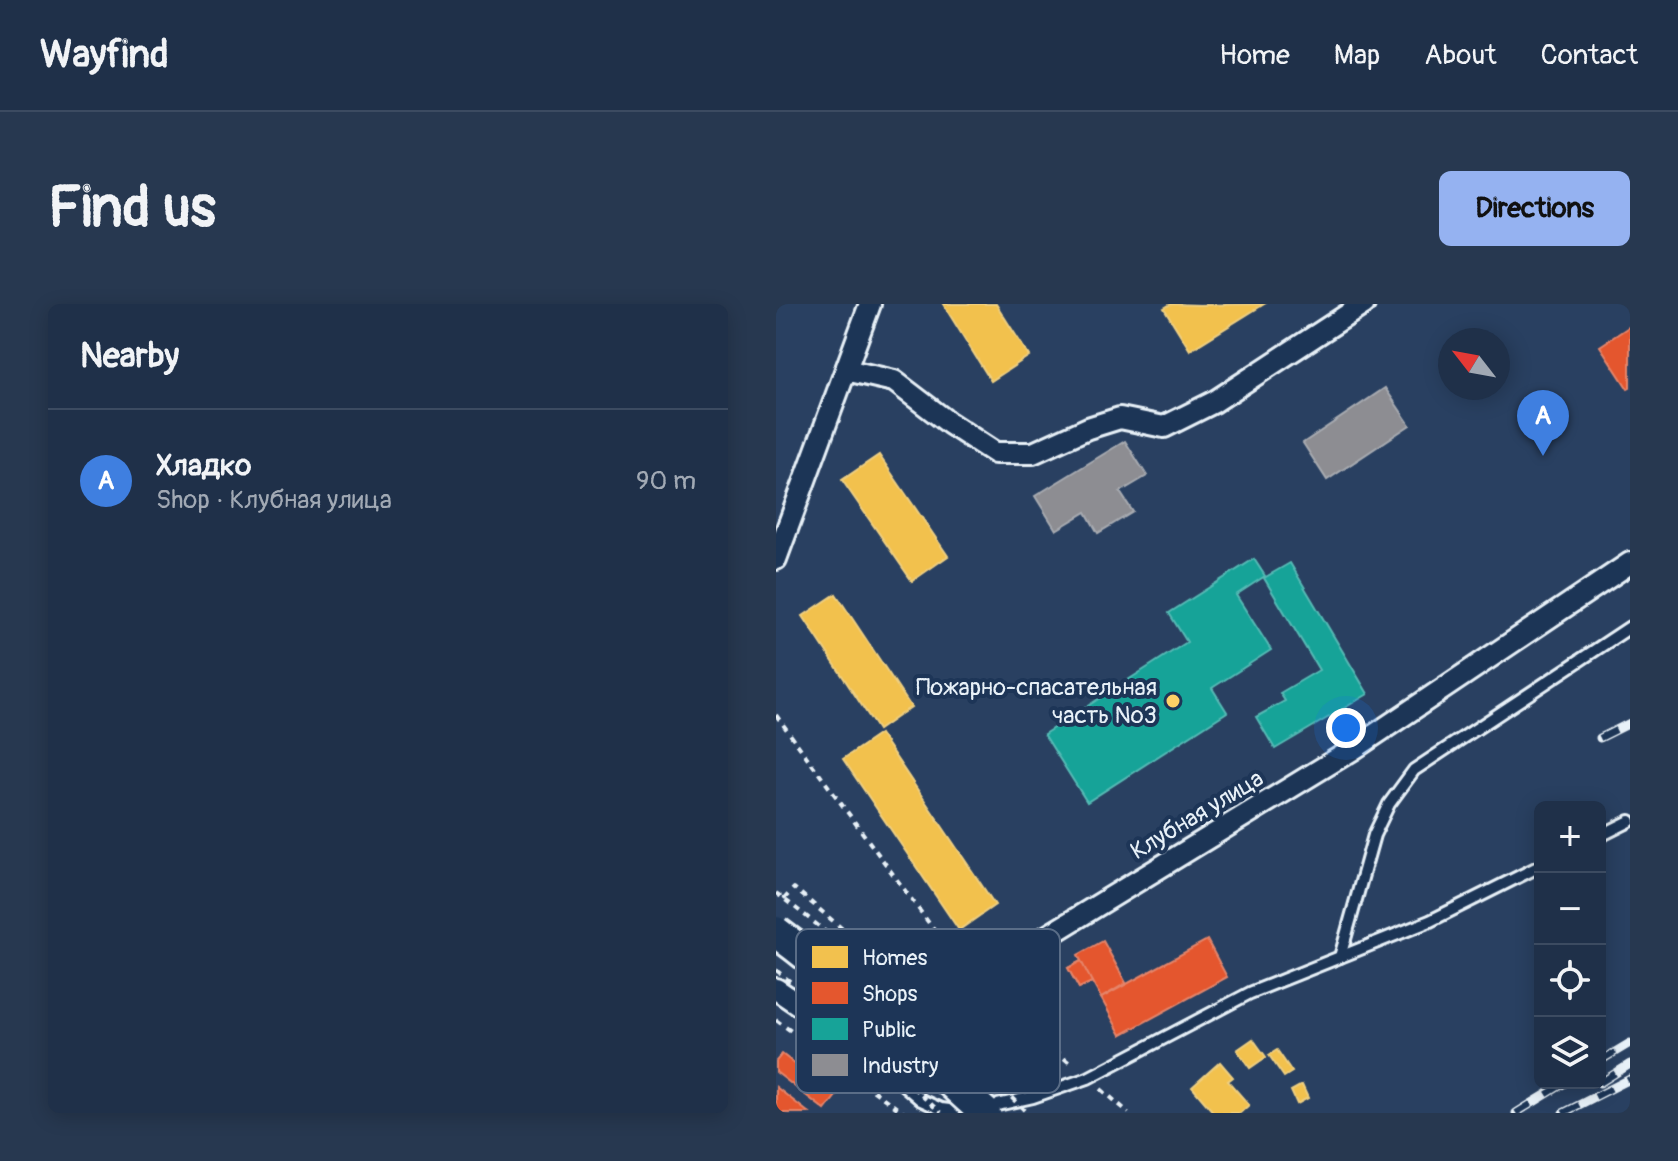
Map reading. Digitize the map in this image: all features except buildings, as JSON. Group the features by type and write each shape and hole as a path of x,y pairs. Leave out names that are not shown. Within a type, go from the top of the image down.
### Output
{"main road":[{"path":"776,932 796,947"},
{"path":"964,1093 985,1113"}],"street":[{"path":"776,559 870,304"},
{"path":"846,370 894,381 995,453 1033,453 1088,428 1120,418 1164,427 1214,402 1364,304"},
{"name":"Клубная улица","path":"1059,929 1352,750 1630,563"},
{"path":"776,989 796,1003"}],"lane":[{"path":"1340,957 1374,835 1389,804 1414,770 1630,627"},
{"path":"1606,833 1630,821"},
{"path":"1060,1088 1088,1078 1250,993 1430,921 1534,869"},
{"path":"913,1093 941,1109 966,1112 1045,1093"}],"path":[{"path":"776,715 933,929"},
{"path":"784,899 794,888 843,929"},
{"path":"776,970 796,986"},
{"path":"776,1020 796,1035"},
{"path":"1060,1054 1129,1113"},
{"path":"876,1093 904,1113"},
{"path":"919,1093 941,1113"}],"railway":[{"path":"1600,738 1630,723"},
{"path":"1606,1057 1630,1043"},
{"path":"1606,1079 1630,1064"},
{"path":"1563,1113 1630,1079"},
{"path":"1516,1113 1555,1089"}],"place":[{"name":"Хладко","path":"1543,456"},
{"name":"Пожарно-спасательная часть №3","path":"1173,701"}]}
